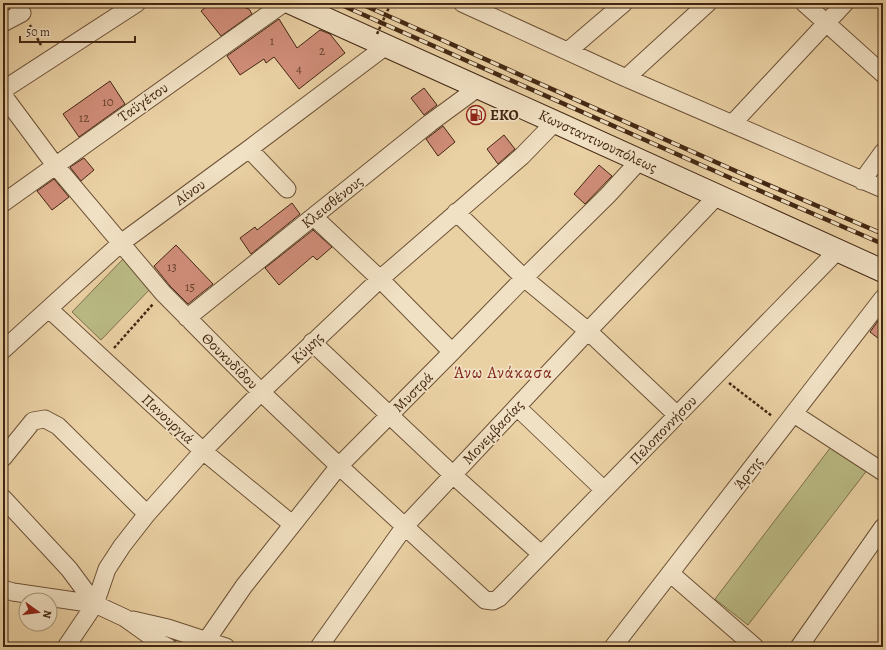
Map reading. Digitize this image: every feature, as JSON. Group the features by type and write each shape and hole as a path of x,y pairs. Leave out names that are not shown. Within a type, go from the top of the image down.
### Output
{"street":[{"path":"3,90 137,3"},
{"name":"Ταϋγέτου","path":"3,203 284,3"},
{"name":"Κωνσταντινουπόλεως","path":"290,3 382,40 479,87 883,271"},
{"path":"462,3 626,78 883,189"},
{"path":"568,51 624,3"},
{"path":"626,78 708,3"},
{"path":"804,3 883,74"},
{"path":"732,124 845,3"},
{"path":"3,23 20,8"},
{"name":"Αίνου","path":"3,350 121,243 250,149 382,40"},
{"name":"Κλεισθένους","path":"187,318 430,123 479,87"},
{"name":"Θουκυδίδου","path":"3,95 55,165 163,293 261,392 485,600"},
{"name":"Κύμης","path":"66,647 95,604 107,569 122,546 147,514 203,451 312,342 380,279 522,156 555,122"},
{"path":"250,149 287,189"},
{"path":"862,181 883,152"},
{"name":"Μυστρά","path":"206,641 244,586 339,466 640,160"},
{"name":"Μονεμβασίας","path":"319,647 405,526 717,196"},
{"path":"456,212 524,278 588,331 677,415"},
{"path":"314,217 380,279 452,352"},
{"name":"Πελοποννήσου","path":"485,600 493,601 499,598 837,251"},
{"name":"Άρτης","path":"613,647 883,298"},
{"name":"Πανουργιά","path":"48,309 203,451 292,524"},
{"path":"312,342 453,475 541,554"},
{"path":"517,407 604,490"},
{"path":"3,458 33,421 45,419 58,426 147,514"},
{"path":"789,420 883,472"},
{"path":"3,498 69,569 95,604"},
{"path":"799,647 883,527"},
{"path":"670,573 755,647"},
{"path":"3,588 13,592 95,604 125,618 168,647"},
{"path":"125,618 168,628 226,647"}],"path":[{"path":"382,40 391,3"},
{"path":"20,8 49,60"},
{"path":"103,359 163,293"},
{"path":"718,374 789,420"}],"green space":[{"path":"124,258 153,286 101,340 72,312"},
{"path":"834,443 868,469 748,625 715,599"}],"building":[{"path":"211,3 232,3 249,9 252,14 221,36 201,11"},
{"path":"279,19 297,48 320,30 330,34 345,53 299,89 274,57 266,63 264,59 240,75 227,56"},
{"path":"110,81 125,104 79,137 63,114"},
{"path":"424,88 437,105 424,115 411,98"},
{"path":"443,126 455,142 438,156 426,139"},
{"path":"504,135 515,149 498,164 487,149"},
{"path":"84,158 94,170 81,181 70,167"},
{"path":"599,165 612,176 585,204 574,194"},
{"path":"54,179 69,197 52,210 37,191"},
{"path":"292,203 300,214 251,254 240,238 255,227 257,230"},
{"path":"313,230 332,247 317,260 313,256 279,285 265,268"},
{"path":"176,245 213,284 188,304 170,286 154,266"},
{"path":"883,314 883,342 870,332"}],"railway":[{"path":"337,3 735,180 883,244"},
{"path":"359,3 738,172 883,234"}],"place":[{"name":"EKO","path":"476,115"}],"district":[{"name":"Άνω Ανάκασα","path":"503,373"}]}
